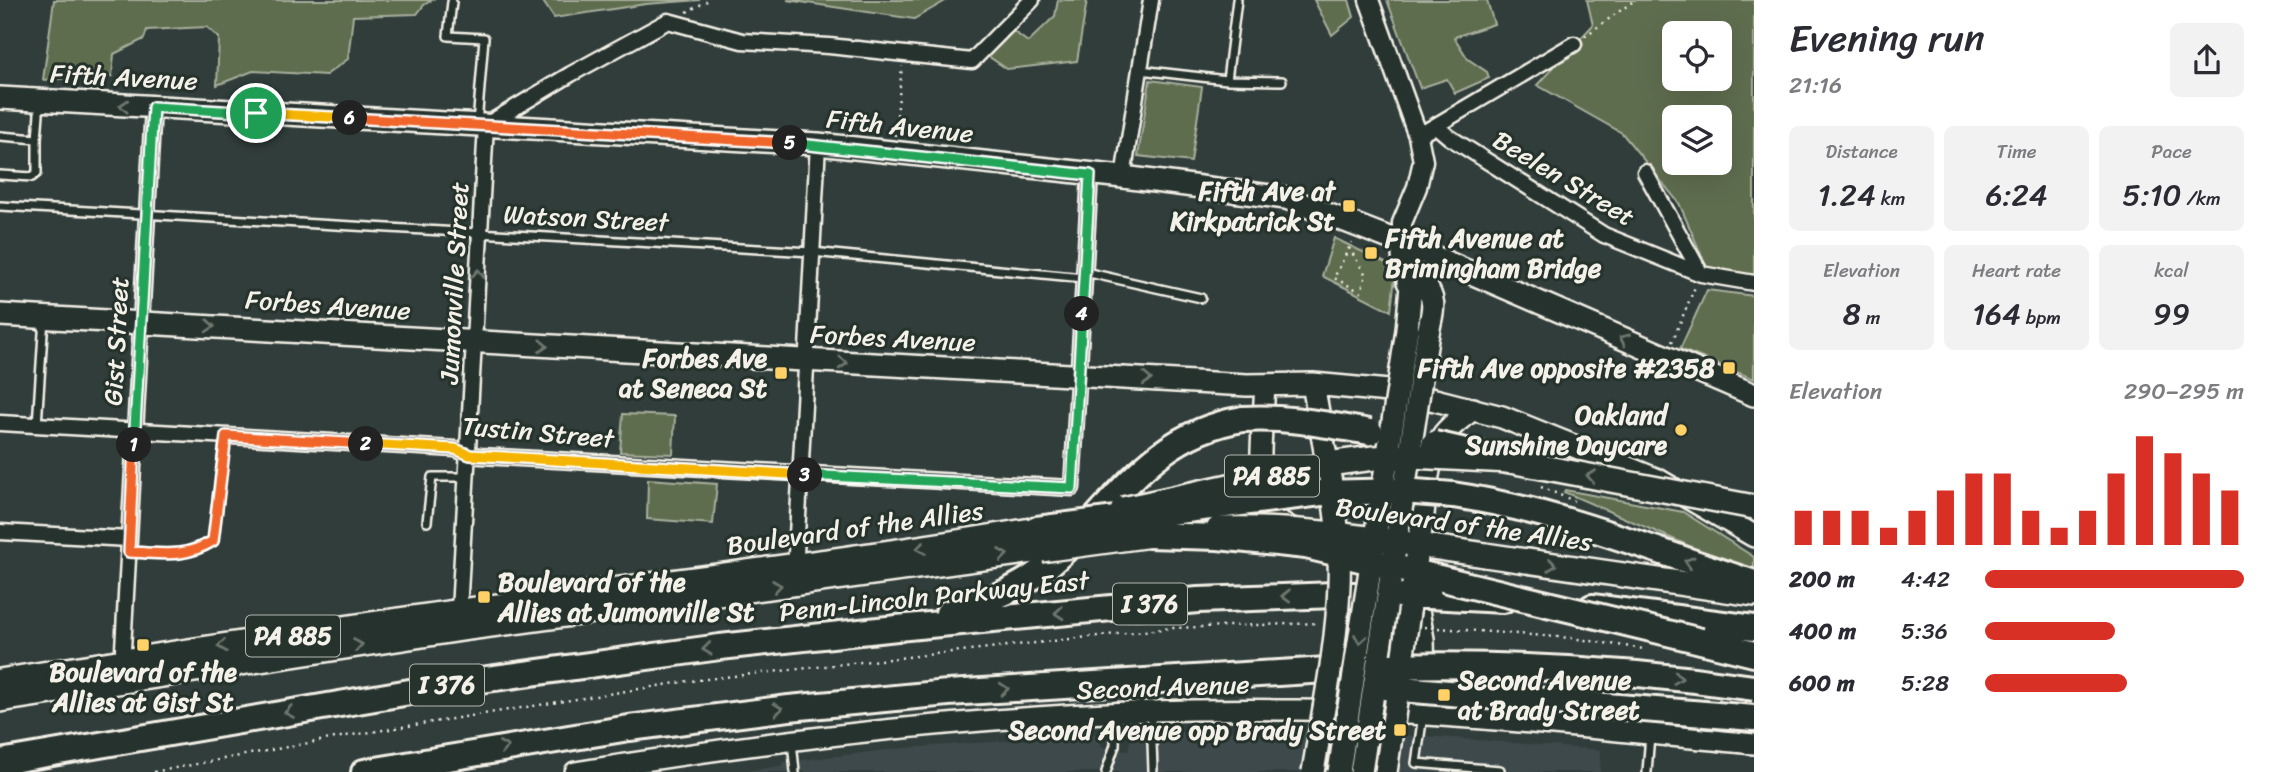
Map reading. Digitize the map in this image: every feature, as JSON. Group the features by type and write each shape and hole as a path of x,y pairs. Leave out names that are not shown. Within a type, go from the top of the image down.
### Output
{"highway":[{"path":"897,628 979,603 1024,582 1063,552 1137,473 1160,454 1200,431 1243,419 1301,420 1510,461"},
{"name":"Boulevard of the Allies","path":"0,700 1039,539 1183,495 1356,460 1412,456 1510,461 1754,507"},
{"path":"1039,539 1310,494 1378,490 1453,495 1502,503 1754,583"},
{"name":"Boulevard of the Allies","path":"0,681 459,611 919,548 1242,528 1322,533 1754,594"},
{"path":"1147,535 1218,537 1306,546 1754,654"},
{"name":"Penn-Lincoln Parkway East","path":"0,762 560,667 897,628 1198,600 1294,596 1429,596 1598,607 1754,628"},
{"path":"364,772 549,740 695,719 948,692 1110,683 1389,677 1469,665 1662,676 1754,688"},
{"path":"1389,677 1754,718"}],"main road":[{"name":"Fifth Avenue","path":"0,98 818,144 1123,177 1286,198 1402,243 1754,395"},
{"path":"1361,772 1418,331 1402,243"},
{"name":"Forbes Avenue","path":"0,315 806,361 1265,385 1313,384 1389,391 1473,409 1526,425 1658,480 1754,536"},
{"path":"1339,772 1418,331"},
{"path":"1313,384 1337,522 1339,583 1335,630 1313,772"},
{"path":"1265,385 1261,478 1269,509 1291,528 1379,545 1404,563 1414,584 1424,639 1423,714"},
{"path":"1386,772 1431,464 1443,435 1473,409"},
{"name":"Second Avenue","path":"575,772 792,741 923,727 1151,712 1296,710 1423,714 1754,744"}],"street":[{"path":"482,125 668,21 742,41 829,46 972,61 1032,0"},
{"path":"1123,177 1151,0"},
{"path":"1369,0 1418,136 1423,161 1417,187 1402,223 1402,243"},
{"path":"1418,136 1574,44"},
{"name":"Gist Street","path":"126,660 123,649 153,107"},
{"name":"Jumonville Street","path":"459,611 481,233 482,125"},
{"name":"Beelen Street","path":"1436,126 1449,137 1604,235 1701,274 1754,283"},
{"path":"796,554 818,144"},
{"path":"1645,172 1701,274"},
{"path":"1079,375 1090,175"},
{"name":"Tustin Street","path":"0,423 455,449 470,455 1072,488 1079,375"},
{"path":"0,532 129,545"}],"lane":[{"path":"1227,80 1237,0"},
{"path":"452,2 448,36 484,38 482,125"},
{"path":"1140,70 1227,80 1282,81"},
{"path":"0,174 32,177 37,173 41,100"},
{"path":"0,136 37,139"},
{"name":"Watson Street","path":"0,205 812,252 1084,275 1201,298"},
{"path":"37,425 44,318"},
{"path":"129,545 184,554 199,550 213,541 226,436"},
{"path":"427,522 432,477 468,477"},
{"path":"1151,712 1153,770"},
{"path":"1106,772 1115,745 1116,714"},
{"path":"1423,714 1416,763 1500,770"},
{"path":"1647,772 1650,734"},
{"path":"792,741 795,772"}],"path":[{"path":"1574,44 1635,0"},
{"path":"895,136 904,55"},
{"path":"1349,248 1366,275 1361,292 1335,278 1359,226"},
{"path":"1666,357 1701,274"},
{"path":"154,772 346,736 689,681 1171,628 1320,623"},
{"path":"1435,628 1571,638 1650,650"}],"shaded area":[{"path":"1268,730 1440,737 1601,750 1600,772 740,772 781,766 784,762 905,748 1096,734 1101,747 1128,750 1132,734"}],"green space":[{"path":"54,0 432,0 417,14 353,16 348,59 326,75 253,71 217,85 219,38 207,27 147,30 144,39 114,54 112,76 43,80"},
{"path":"542,0 700,0 646,4 554,18"},
{"path":"787,0 947,0 914,19"},
{"path":"1058,0 1087,0 1077,61 1007,69 988,56 1013,31 1028,42 1055,16"},
{"path":"1314,0 1349,0 1354,17 1332,35"},
{"path":"1387,0 1487,0 1494,24 1454,37 1468,59 1487,72 1489,78 1455,93 1447,79 1420,88"},
{"path":"1587,0 1754,0 1754,276 1708,270 1679,203 1622,133 1537,85 1593,25"},
{"path":"1150,80 1202,87 1191,162 1138,156"},
{"path":"1334,238 1396,268 1391,311 1322,276"},
{"path":"1707,290 1754,296 1754,379 1680,349"},
{"path":"623,414 675,416 673,454 620,452"},
{"path":"648,479 717,484 713,524 647,519"},
{"path":"1565,490 1683,512 1754,557 1754,570 1701,551 1564,492"}],"place":[{"name":"Fifth Ave at Kirkpatrick St","path":"1349,206"},
{"name":"Fifth Avenue at Brimingham Bridge","path":"1371,253"},
{"name":"Fifth Ave opposite #2358","path":"1729,368"},
{"name":"Forbes Ave at Seneca St","path":"781,373"},
{"name":"Oakland Sunshine Daycare","path":"1681,430"},
{"name":"Boulevard of the Allies at Jumonville St","path":"484,597"},
{"name":"Boulevard of the Allies at Gist St","path":"143,645"},
{"name":"Second Avenue at Brady Street","path":"1444,695"},
{"name":"Second Avenue opp Brady Street","path":"1400,730"}],"route":[{"path":"153,107 256,113 818,144 1090,175 1072,488 470,455 455,449 226,436 213,541 199,550 184,554 129,552 153,107"}]}
